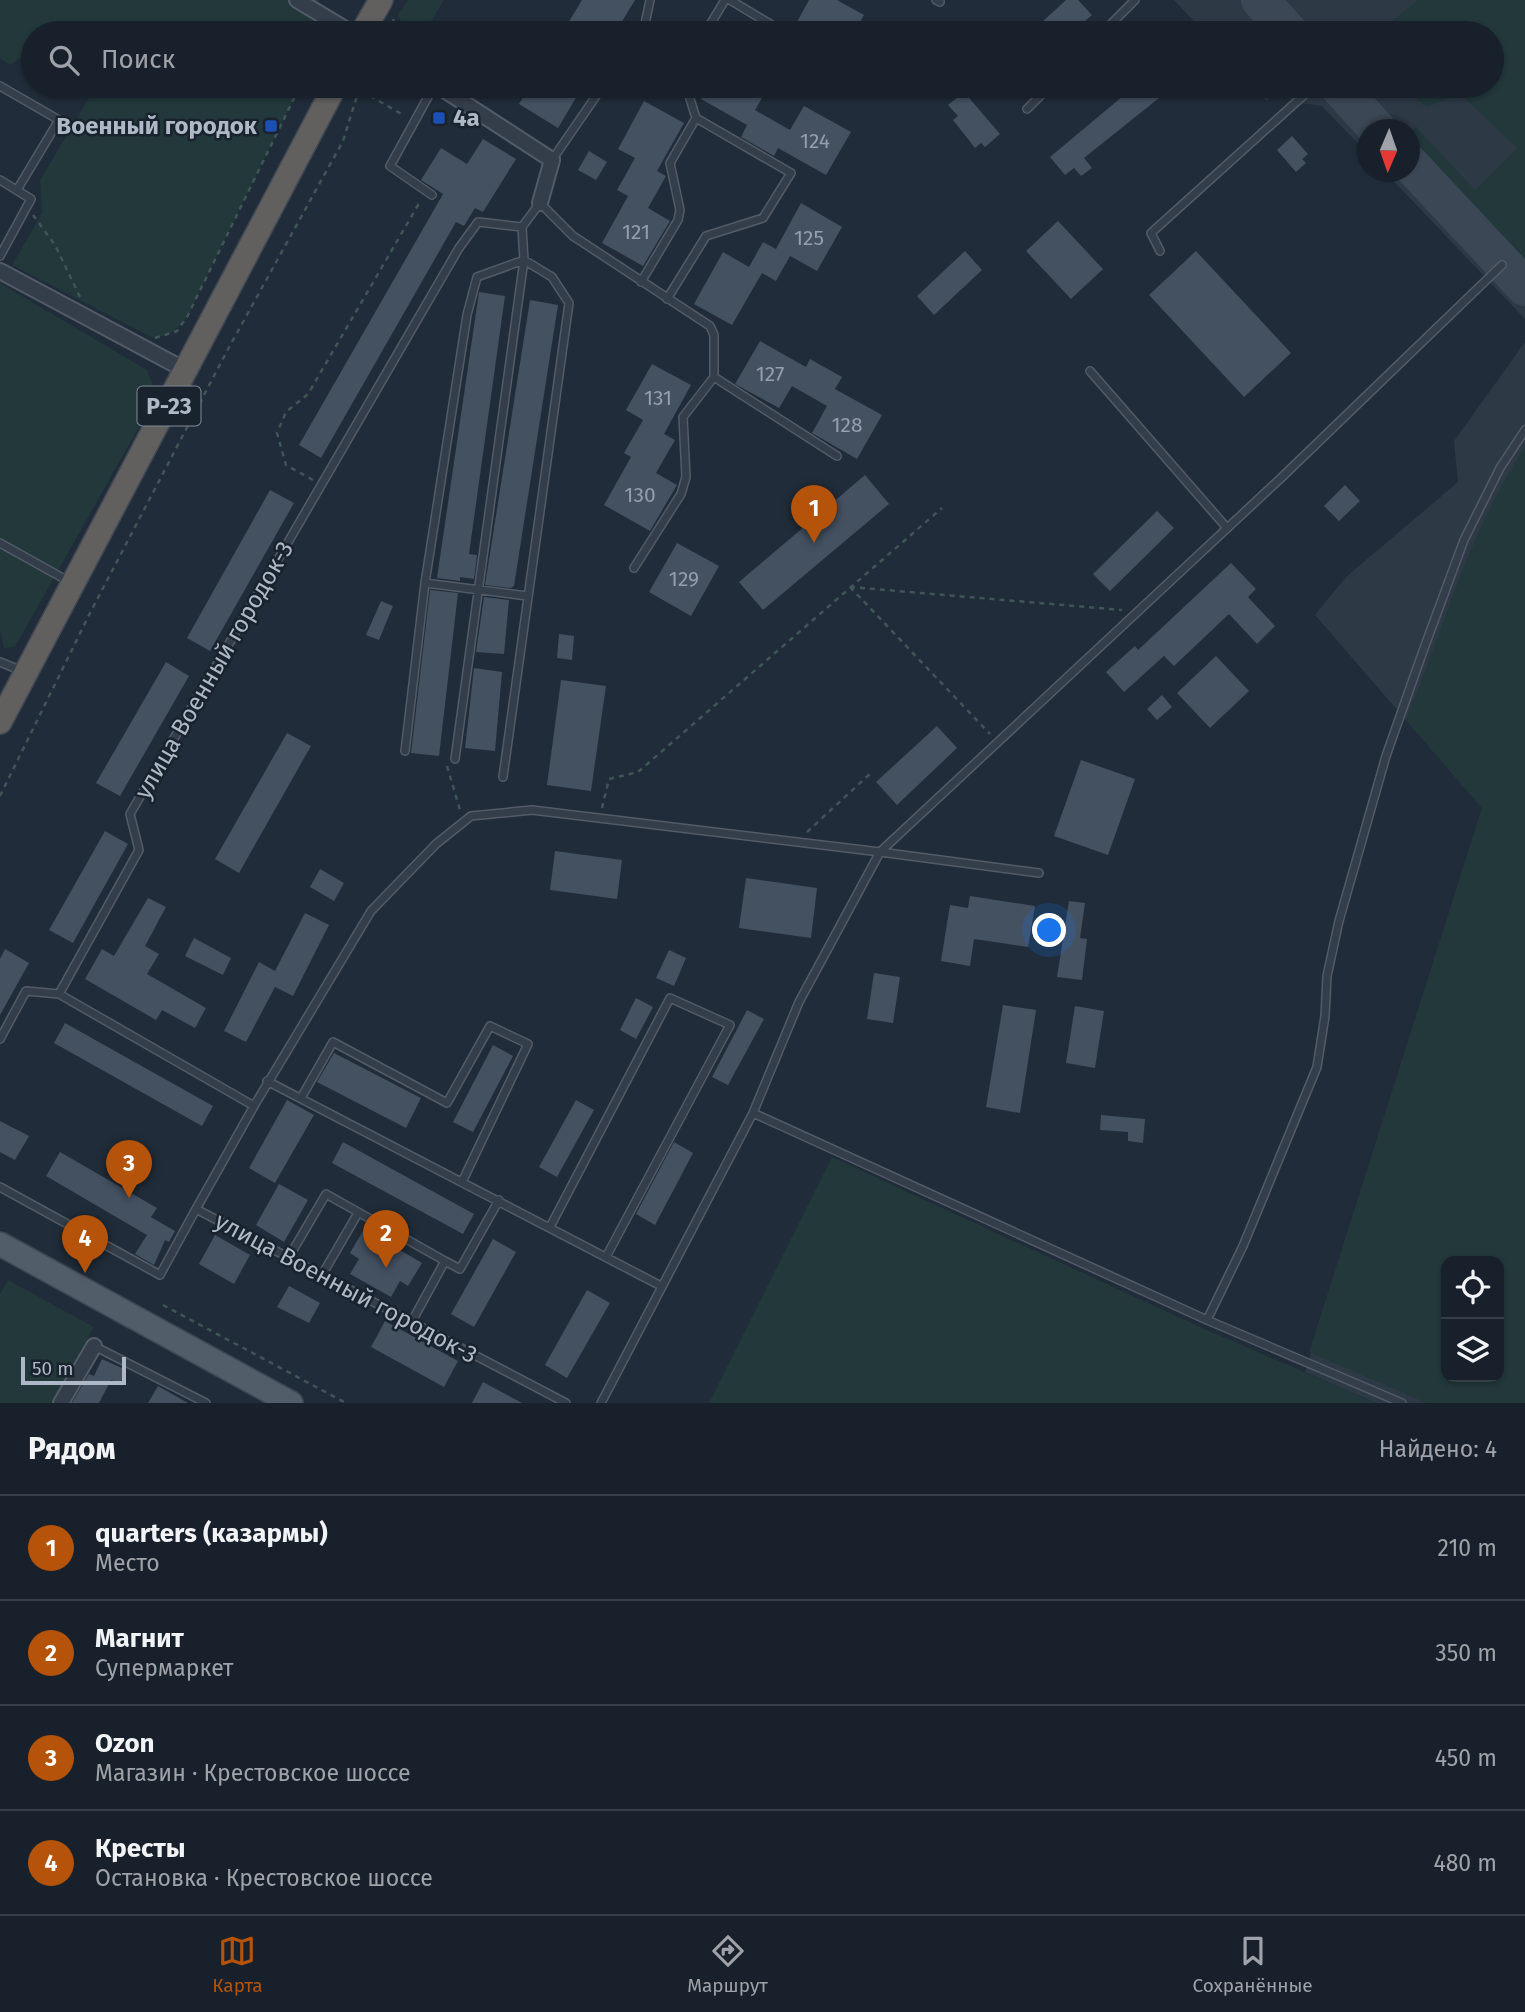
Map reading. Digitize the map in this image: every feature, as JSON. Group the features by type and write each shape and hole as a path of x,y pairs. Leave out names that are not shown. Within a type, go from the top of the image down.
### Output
{"highway":[{"path":"369,21 381,0"},
{"name":"Р-23","path":"0,722 329,98"}],"main road":[{"path":"0,1244 290,1403"}],"street":[{"path":"297,0 332,21"},
{"path":"455,98 552,160 540,202"},
{"path":"0,271 187,371"},
{"path":"61,1403 94,1346"}],"lane":[{"path":"646,21 650,0"},
{"path":"713,21 728,0 764,21"},
{"path":"1114,21 1135,0"},
{"path":"0,86 59,120 17,190"},
{"path":"428,98 390,166 429,193"},
{"path":"552,160 595,98"},
{"path":"667,299 706,236 763,218 790,173 696,118 690,98"},
{"path":"1027,108 1037,98"},
{"path":"1160,251 1151,233 1301,98"},
{"path":"641,282 678,220 680,210 670,163 696,118"},
{"path":"0,180 32,199 0,256"},
{"path":"455,759 524,260 523,227 540,202 573,236 710,326 714,335 714,377 684,417 686,477 681,495 634,568"},
{"name":"улица Военный городок-3","path":"59,993 139,850 130,814 459,248 478,222 523,227"},
{"path":"405,751 425,583 467,314 477,277 524,260"},
{"path":"503,777 569,303 552,277 524,260"},
{"path":"601,1403 753,1112 799,1002 880,852 1227,528 1502,265"},
{"path":"1090,371 1227,528"},
{"path":"714,377 837,456"},
{"path":"1207,1320 1243,1245 1317,1067 1325,1016 1327,976 1339,921 1386,756 1423,651 1465,540 1500,468 1525,429"},
{"path":"0,543 74,584"},
{"path":"425,583 527,596"},
{"path":"0,662 26,673"},
{"path":"463,822 471,816 532,810 1039,873"},
{"name":"улица Военный городок-3","path":"463,822 436,844 371,911 267,1081 196,1209 566,1403"},
{"path":"0,1039 26,991 59,993 254,1106"},
{"path":"550,1227 670,998 730,1025 606,1257"},
{"path":"301,1098 333,1042 447,1103 490,1026 528,1044 462,1182"},
{"path":"267,1081 661,1286"},
{"path":"753,1112 1207,1320 1402,1403"},
{"path":"0,1187 160,1275 196,1209"},
{"path":"289,1257 326,1194 460,1269 499,1200"},
{"path":"322,1275 358,1213"},
{"path":"411,1323 445,1261"},
{"path":"94,1346 206,1403"}],"path":[{"path":"153,338 177,331 187,317 293,98"},
{"path":"0,796 90,613 221,363 342,141 356,98"},
{"path":"377,98 414,121"},
{"path":"321,485 286,465 277,433 285,412 308,394 429,193"},
{"path":"27,207 55,244 82,301"},
{"path":"600,818 609,779 638,772 942,508"},
{"path":"850,587 1138,611"},
{"path":"850,587 998,742"},
{"path":"457,742 445,760 463,822"},
{"path":"797,842 872,772"},
{"path":"163,1305 346,1403"}],"shaded area":[{"path":"1174,0 1525,0 1525,319 1395,182 1420,182 1420,119 1357,119 1357,143 1322,106 1293,102 1290,98 1504,98 1504,21 1194,21"},
{"path":"1525,342 1525,1403 1376,1403 1305,1372 1482,808 1315,615 1346,577 1458,482 1454,441"}],"green space":[{"path":"0,0 319,0 310,15 316,21 21,21 21,59 10,65 0,58"},
{"path":"408,0 444,0 431,21 401,21 398,14"},
{"path":"1418,0 1525,0 1525,267 1420,153 1420,131 1475,190 1517,148 1465,98 1504,98 1504,21 1393,21"},
{"path":"89,98 294,98 187,317 176,329 164,336 153,338 12,265 42,213 40,180"},
{"path":"1417,98 1450,98 1426,107"},
{"path":"0,283 147,370 155,391 148,411 15,647 4,648 0,630"},
{"path":"1525,447 1525,1403 1427,1403 1309,1352 1482,808 1406,720 1459,580 1489,511"},
{"path":"832,1157 1200,1327 1376,1403 709,1403"},
{"path":"8,1280 94,1327 52,1403 0,1403 0,1294"}],"building":[{"path":"582,0 635,0 622,21 569,21"},
{"path":"809,0 837,0 864,15 861,21 798,21"},
{"path":"1066,0 1078,0 1092,15 1085,21 1043,21"},
{"path":"523,98 576,98 558,128 519,104"},
{"path":"762,98 755,110 790,130 804,106 851,132 826,175 778,148 774,156 741,137 747,125 701,99"},
{"path":"957,98 969,98 1000,134 985,147 981,143 975,148 953,120 958,116 948,105"},
{"path":"1121,98 1159,98 1084,158 1092,168 1081,176 1074,168 1065,175 1050,157"},
{"path":"644,101 684,123 657,171 666,176 648,208 670,221 643,266 602,243 628,196 617,190 635,158 618,149"},
{"path":"1292,136 1308,154 1302,159 1306,163 1296,172 1277,150"},
{"path":"483,139 516,159 483,212 475,208 464,226 456,222 321,458 299,445 443,194 421,180 441,148 467,164"},
{"path":"589,151 607,162 596,180 578,170"},
{"path":"801,203 842,227 817,271 790,256 776,281 762,273 732,325 694,304 723,252 749,267 763,242 776,249"},
{"path":"1058,221 1103,269 1071,299 1026,251"},
{"path":"965,251 982,270 934,315 917,296"},
{"path":"1196,251 1291,353 1244,397 1149,295"},
{"path":"479,292 505,296 469,554 477,555 474,579 460,577 460,581 437,578"},
{"path":"530,300 558,305 514,586 511,588 485,585"},
{"path":"760,341 806,367 810,359 842,377 835,389 882,415 857,459 812,433 827,406 792,386 779,408 735,384"},
{"path":"652,364 691,385 664,434 675,440 656,473 677,485 650,531 604,505 631,457 624,453 643,420 626,410"},
{"path":"865,475 889,504 763,610 739,582"},
{"path":"1345,485 1360,501 1339,521 1324,506"},
{"path":"270,490 294,503 210,651 187,638"},
{"path":"1157,511 1174,528 1110,591 1093,574"},
{"path":"677,543 719,566 691,616 649,592"},
{"path":"1231,563 1256,589 1248,597 1275,626 1257,644 1229,614 1174,666 1164,656 1124,692 1106,672 1135,646 1138,650"},
{"path":"430,590 458,593 439,756 411,753"},
{"path":"484,597 509,600 504,654 476,652"},
{"path":"381,601 393,606 379,640 366,635"},
{"path":"559,634 574,636 572,660 557,658"},
{"path":"1216,656 1249,691 1210,728 1177,693"},
{"path":"166,662 189,676 120,796 96,783"},
{"path":"474,668 502,672 495,751 465,748"},
{"path":"561,680 606,686 591,791 547,785"},
{"path":"1162,695 1172,707 1157,720 1147,709"},
{"path":"937,726 957,748 897,805 876,782"},
{"path":"287,733 311,746 239,873 215,859"},
{"path":"1081,760 1135,779 1108,855 1054,836"},
{"path":"105,831 128,844 73,943 49,930"},
{"path":"555,851 622,860 617,899 550,890"},
{"path":"320,869 344,883 334,901 310,887"},
{"path":"746,878 817,888 811,938 739,928"},
{"path":"970,896 1035,906 1028,947 974,939 970,966 941,961 950,905 968,908"},
{"path":"148,898 166,907 145,946 159,954 147,974 206,1008 195,1028 162,1010 156,1020 85,979 102,949 114,956"},
{"path":"1069,901 1085,903 1080,938 1087,939 1082,980 1057,977"},
{"path":"305,913 329,925 293,996 275,987 246,1042 224,1031 259,962 275,971"},
{"path":"194,938 231,958 223,975 185,956"},
{"path":"5,949 29,963 0,1015 0,959"},
{"path":"669,950 686,958 674,986 656,978"},
{"path":"874,973 900,977 893,1023 867,1019"},
{"path":"636,998 653,1007 636,1039 620,1030"},
{"path":"1003,1005 1036,1010 1020,1113 986,1107"},
{"path":"1075,1006 1104,1011 1095,1068 1066,1063"},
{"path":"747,1010 764,1019 728,1085 712,1077"},
{"path":"65,1023 213,1106 202,1126 54,1043"},
{"path":"493,1045 513,1056 473,1132 453,1122"},
{"path":"334,1053 421,1098 406,1128 317,1082"},
{"path":"287,1100 314,1115 275,1183 249,1168"},
{"path":"576,1100 594,1110 557,1177 539,1167"},
{"path":"1101,1115 1145,1119 1143,1143 1128,1141 1128,1132 1100,1130"},
{"path":"0,1121 29,1136 15,1160 0,1152"},
{"path":"343,1142 474,1214 463,1234 332,1163"},
{"path":"674,1142 693,1153 655,1225 636,1214"},
{"path":"60,1152 157,1208 151,1217 175,1231 169,1242 165,1240 154,1265 135,1254 147,1235 46,1176"},
{"path":"279,1184 308,1200 284,1242 256,1225"},
{"path":"364,1229 422,1263 408,1286 400,1281 391,1297 350,1274 359,1259 350,1253"},
{"path":"215,1235 250,1255 234,1284 199,1264"},
{"path":"493,1239 516,1252 474,1327 451,1314"},
{"path":"289,1286 320,1303 309,1323 277,1307"},
{"path":"587,1290 610,1303 567,1378 545,1365"},
{"path":"385,1321 458,1361 444,1387 371,1347"},
{"path":"102,1359 126,1370 120,1384 111,1380 99,1403 72,1403 89,1374 94,1376"},
{"path":"483,1382 522,1403 472,1403"},
{"path":"158,1386 188,1403 148,1403"}],"taxiway":[{"path":"1260,0 1279,21"},
{"path":"1349,98 1368,119"},
{"path":"1420,175 1525,287"}],"place":[{"name":"4а","path":"439,118"},
{"name":"Военный городок","path":"271,126"},
{"name":"quarters (казармы)","path":"814,543"},
{"name":"Ozon","path":"129,1198"},
{"name":"Магнит","path":"386,1268"},
{"name":"Кресты","path":"85,1273"}]}
